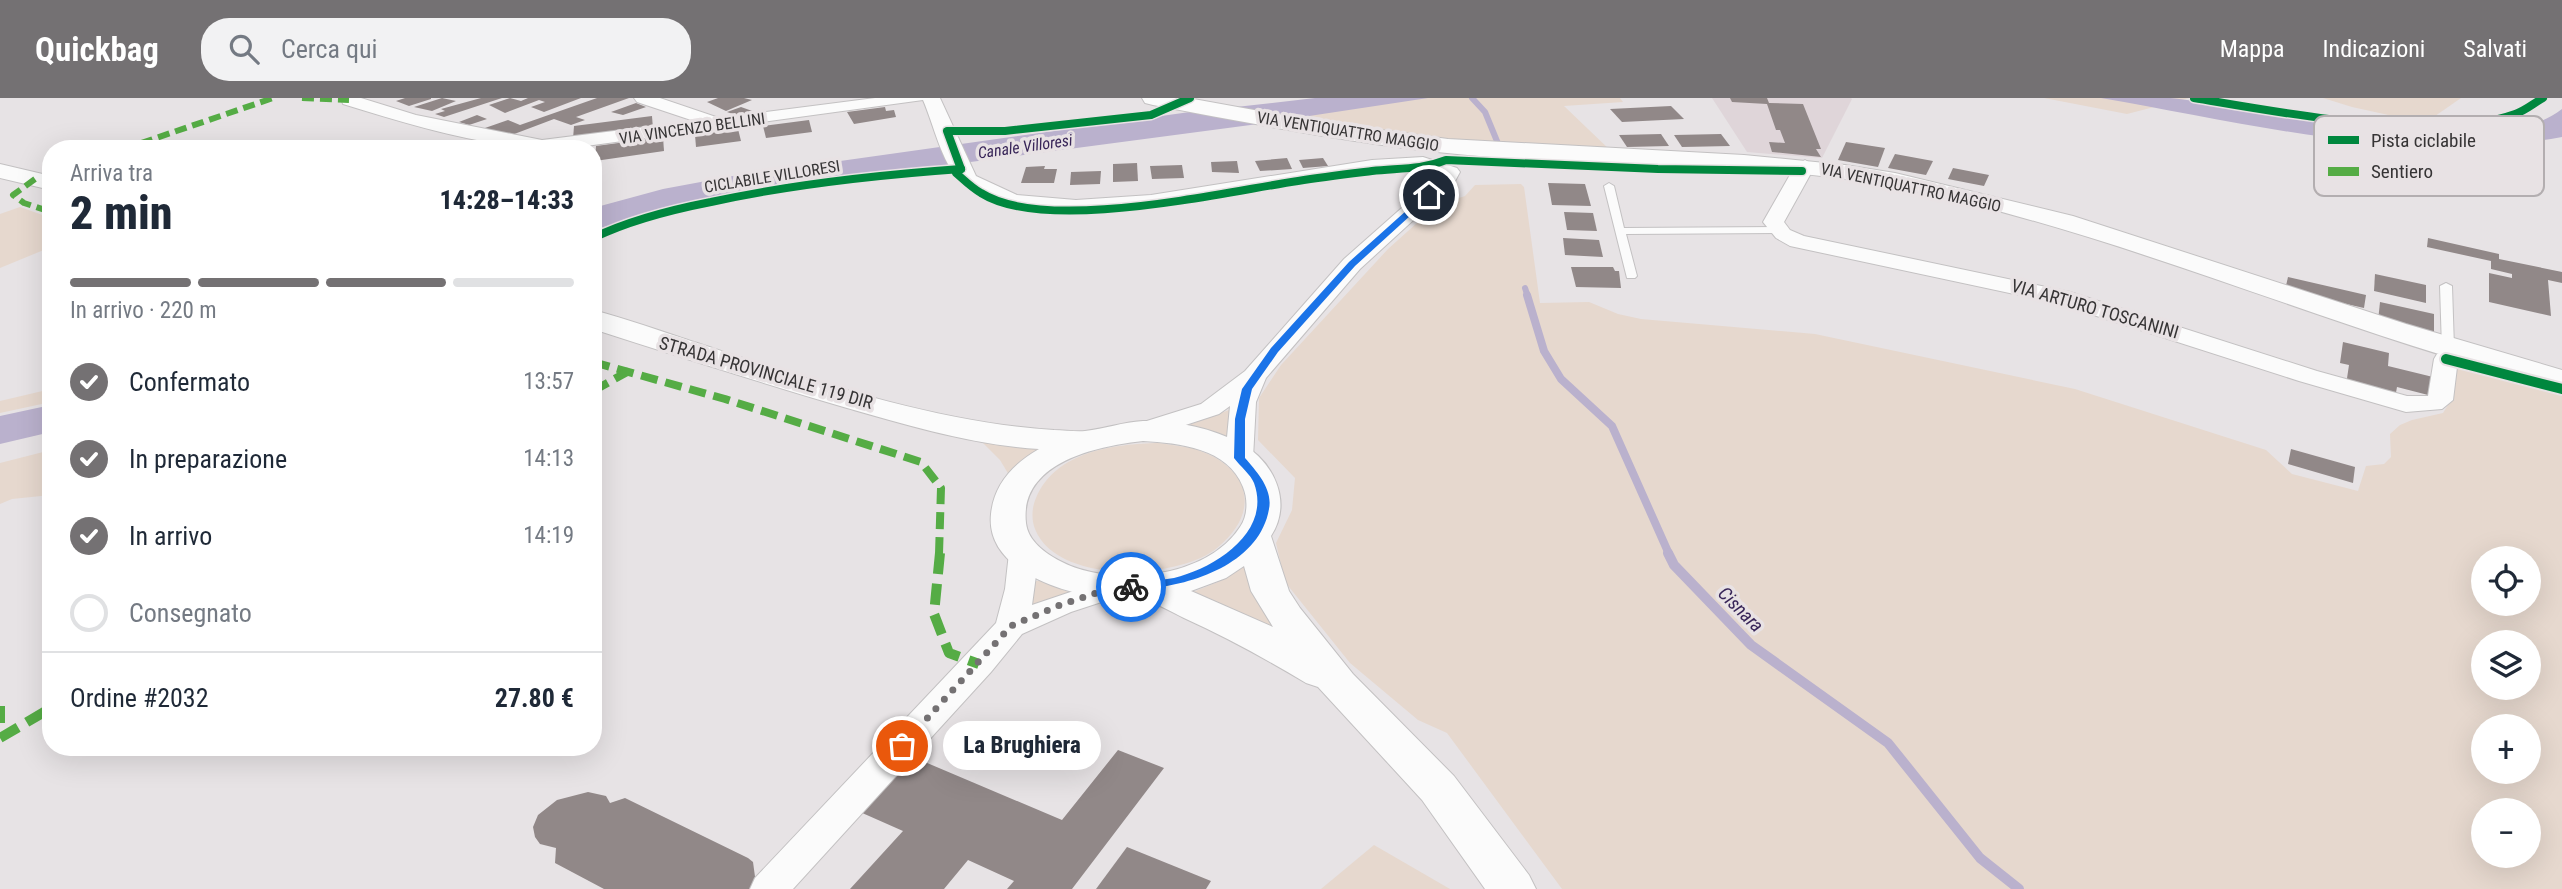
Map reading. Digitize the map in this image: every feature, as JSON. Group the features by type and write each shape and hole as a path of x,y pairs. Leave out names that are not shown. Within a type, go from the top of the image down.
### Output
{"street":[{"name":"VIA VINCENZO BELLINI","path":"350,98 349,100 412,120 512,140"},
{"path":"643,98 718,124"},
{"name":"VIA VINCENZO BELLINI","path":"590,140 916,98"},
{"path":"932,98 961,169 968,179 994,194 1031,204 1073,207 1118,204 1370,168 1425,163 1447,167 1450,172 1447,179 1352,264 1254,376 1210,409 1143,431"},
{"name":"VIA VENTIQUATTRO MAGGIO","path":"1153,98 1379,138 1488,150 1805,166 1898,181 2028,211 2143,246 2447,353 2562,380"},
{"path":"1778,230 1773,222 1805,166"},
{"path":"0,171 42,181"},
{"name":"VIA ARTURO TOSCANINI","path":"1778,230 1798,240 2062,297 2172,330 2308,376 2406,404 2433,404 2440,400 2447,353"},
{"name":"STRADA PROVINCIALE 119 DIR","path":"602,322 759,373 938,424 1004,437 1083,441"},
{"path":"1240,458 1243,402 1254,376"},
{"name":"STRADA PROVINCIALE 119 DIR","path":"938,424 968,439 992,458 1012,495"},
{"path":"1011,626 1060,605 1131,587 1199,574 1222,563 1253,536 1261,522 1264,494 1259,481 1240,458 1187,435 1143,431 1112,434 1063,449 1039,464 1020,481 1008,510 1008,525 1024,553 1036,564 1062,576 1131,587 1254,634 1338,684"},
{"path":"1253,536 1270,591 1286,617 1338,684 1438,788 1512,889"},
{"path":"769,889 979,664 1011,626 1020,589 1024,553"}],"lane":[{"path":"1609,186 1631,276"},
{"path":"1619,230 1778,230"},
{"path":"2446,286 2447,353"}],"shaded area":[{"path":"1339,98 1620,98 1623,102 1564,106 1611,151 1491,146 1302,119"},
{"path":"1712,98 1852,99 1822,158 1747,152"},
{"path":"2044,98 2189,98 2127,114"},
{"path":"2323,98 2461,98 2435,116 2393,116"},
{"path":"1521,184 1524,187 1540,303 1589,302 1618,314 1641,319 1815,334 2075,389 2266,450 2292,474 2358,491 2366,466 2384,464 2391,457 2390,434 2400,425 2412,420 2443,413 2453,397 2455,367 2562,391 2562,889 1562,889 1447,733 1418,720 1350,663 1285,582 1276,543 1292,510 1295,478 1258,440 1259,398 1281,365 1388,249 1437,205 1465,196 1475,185"},
{"path":"20,207 42,215 42,251 0,268 0,214"},
{"path":"42,391 42,404 0,413 0,401"},
{"path":"1229,410 1228,437 1186,426"},
{"path":"982,442 1048,444 1009,475 1000,460"},
{"path":"1159,443 1191,448 1210,455 1225,464 1236,476 1243,489 1245,503 1241,518 1232,533 1217,548 1199,559 1175,566 1120,572 1092,568 1067,560 1048,547 1035,529 1033,509 1045,482 1057,470 1072,460 1106,448"},
{"path":"42,452 42,496 12,499 0,504 0,463"},
{"path":"1246,566 1274,625 1271,627 1193,592"},
{"path":"1035,581 1040,581 1071,593 1031,609"},
{"path":"1374,845 1450,889 1321,889"}],"water":[{"path":"1315,98 1428,98 1296,118 1236,107"},
{"path":"2101,98 2170,98 2314,120 2314,136"},
{"path":"2562,109 2562,137 2544,139 2544,118"},
{"name":"Canale Villoresi","path":"1197,111 1258,124 773,188 673,208 602,228 602,206 663,189 733,176"},
{"path":"42,407 42,434 0,444 0,416"}],"building":[{"path":"405,98 431,99 409,106 396,101"},
{"path":"442,98 456,101 432,111 414,107"},
{"path":"481,98 502,98 444,117 435,114 445,111 441,109"},
{"path":"510,98 521,101 528,98 581,98 544,112 531,107 545,102 539,100 505,113 489,105"},
{"path":"597,98 629,98 576,117 585,120 571,125 554,119 509,136 485,128 508,120 520,125"},
{"path":"718,98 752,100 726,111 707,102"},
{"path":"1730,98 1767,98 1769,103 1803,104 1821,149 1816,149 1821,157 1772,152 1769,142 1785,143 1780,130 1776,130 1767,104 1732,102"},
{"path":"636,103 646,107 623,115 611,112"},
{"path":"1671,106 1684,119 1622,122 1610,109"},
{"path":"741,107 755,112 741,117 727,112"},
{"path":"885,107 886,111 894,110 896,117 854,124 847,112"},
{"path":"477,115 487,119 469,125 459,122"},
{"path":"652,116 653,129 573,139 574,126"},
{"path":"809,120 812,132 766,138 763,126"},
{"path":"738,129 741,141 696,147 695,135"},
{"path":"1661,134 1669,146 1627,147 1619,135"},
{"path":"1721,134 1730,146 1682,147 1674,135"},
{"path":"663,137 664,151 602,160 602,145"},
{"path":"1846,142 1885,148 1878,167 1838,160"},
{"path":"1895,154 1933,161 1926,175 1888,168"},
{"path":"1287,158 1292,169 1260,171 1255,161"},
{"path":"1323,158 1328,166 1303,168 1299,160"},
{"path":"1237,161 1239,173 1212,172 1211,162"},
{"path":"1137,163 1138,181 1113,182 1113,164"},
{"path":"1182,165 1184,178 1152,179 1150,166"},
{"path":"1045,166 1044,169 1057,169 1054,183 1021,183 1026,167"},
{"path":"1953,168 1989,175 1984,186 1948,179"},
{"path":"1101,171 1100,184 1070,185 1071,172"},
{"path":"1548,183 1585,184 1591,206 1552,205"},
{"path":"1564,212 1593,213 1597,231 1567,230"},
{"path":"1563,238 1599,240 1603,257 1565,255"},
{"path":"2428,238 2499,254 2499,259 2562,272 2562,283 2548,280 2551,316 2489,302 2489,273 2512,278 2512,274 2491,269 2491,261 2427,247"},
{"path":"1571,267 1613,267 1615,271 1619,271 1621,288 1576,287"},
{"path":"2375,274 2426,285 2426,303 2374,291"},
{"path":"2288,277 2366,295 2364,308 2285,290"},
{"path":"2380,302 2434,314 2434,334 2378,321"},
{"path":"2343,342 2389,353 2388,366 2433,377 2432,396 2397,387 2395,398 2346,385 2349,365 2340,363"},
{"path":"2291,449 2355,467 2353,483 2288,464"},
{"path":"1118,750 1164,768 1072,889 1007,889 1014,881 968,860 944,889 850,889 903,831 860,812 913,757 1062,820"},
{"path":"588,792 606,796 610,803 625,798 748,858 753,862 756,884 753,889 604,889 555,863 556,848 540,844 535,837 533,827 538,815 557,800"},
{"path":"1127,847 1211,881 1206,889 1096,889"}],"waterway":[{"name":"Cisnara","path":"1472,98 1485,112 1499,146"},
{"name":"Cisnara","path":"1525,288 1528,297"},
{"name":"Cisnara","path":"1527,295 1544,351 1561,379 1612,426 1669,554"},
{"name":"Cisnara","path":"1668,553 1674,565 1751,645 1888,743 1980,858 2019,889"}],"marked path":[{"path":"150,140 273,98"},
{"path":"302,98 349,100"},
{"path":"35,179 13,195 24,203 42,209"},
{"path":"602,365 725,399 921,462 941,488 942,525 934,614 949,653 979,664"},
{"path":"602,386 629,371"},
{"path":"0,706 0,723"},
{"path":"0,738 42,713"}],"cycle path":[{"path":"961,169 947,131 1005,131 1151,115 1190,98"},
{"path":"2194,98 2314,117"},
{"path":"2506,116 2516,114 2543,98"},
{"path":"961,169 956,173 982,194 1020,206 1067,210 1170,202 1299,181 1420,168 1446,160 1658,169 1802,171"},
{"name":"CICLABILE VILLORESI","path":"602,234 643,218 761,192 894,174 961,169"},
{"path":"2446,359 2562,389"}],"way so far":[{"path":"902,746 1011,626 1060,605 1115,587 1131,587"}],"place":[{"name":"La Brughiera","path":"902,746"}],"route":[{"path":"1131,587 1174,582 1199,574 1222,563 1253,536 1261,522 1264,494 1259,481 1240,458 1240,419 1247,389 1274,350 1352,264 1429,195"}]}
